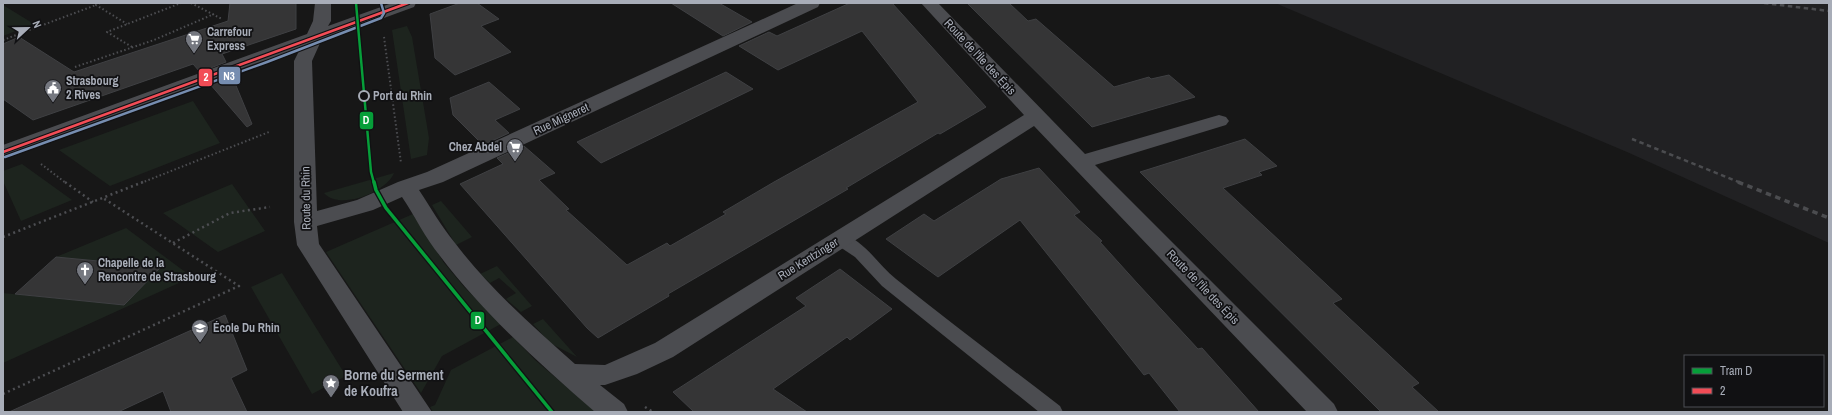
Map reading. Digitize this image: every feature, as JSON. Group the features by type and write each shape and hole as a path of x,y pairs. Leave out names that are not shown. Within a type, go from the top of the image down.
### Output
{"street":[{"name":"Route du Rhin","path":"323,3 322,21 312,39 303,61 305,222 308,245 418,412"},
{"path":"3,152 312,39 378,8 408,3"},
{"name":"Rue Migneret","path":"305,222 364,205 406,187 435,177 812,3"},
{"name":"Route de l'Île des Épis","path":"929,3 1036,116 1324,412"},
{"name":"Rue Kentzinger","path":"569,374 605,375 628,367 664,350 1036,116"},
{"path":"1082,162 1219,121"},
{"path":"406,187 446,249 472,280 569,374 614,412"}],"lane":[{"path":"840,239 861,253 888,282 1053,412"}],"path":[{"path":"3,40 100,3"},
{"path":"132,47 107,32 181,3"},
{"path":"191,3 222,19"},
{"path":"96,5 127,24"},
{"path":"75,67 132,47 214,14"},
{"path":"384,34 406,187"},
{"path":"3,237 269,132"},
{"path":"35,159 93,202"},
{"path":"3,394 239,286 103,198"},
{"path":"172,243 230,213 270,207"}],"shaded area":[{"path":"1275,3 1829,3 1829,243 1627,152"},
{"path":"3,5 34,24 3,36"},
{"path":"407,26 412,37 429,138 427,155 411,159 392,30"},
{"path":"193,101 220,143 110,186 59,150"},
{"path":"22,164 72,200 21,221 3,181 3,171"},
{"path":"394,173 390,180 382,187 362,197 351,200 340,200 331,198 324,193"},
{"path":"232,184 265,231 218,252 163,213"},
{"path":"441,201 472,237 456,245 432,205"},
{"path":"413,214 444,263 465,288 501,324 442,356 421,393 326,252"},
{"path":"126,228 192,277 3,363 3,293 124,305 161,267 56,257"},
{"path":"497,266 532,306 521,312 506,299 516,293 499,278 490,283 480,274"},
{"path":"282,273 346,376 312,394 251,287"},
{"path":"543,319 577,357 550,343 533,324"},
{"path":"513,337 535,360 596,412 433,412 430,407 435,405 451,370"}],"building":[{"path":"230,3 296,3 296,29 222,54 226,62 200,72 193,64 33,120 3,99 3,44 19,37 74,72 228,21"},
{"path":"460,3 477,3 499,19 481,26 511,52 455,75 435,58 430,14"},
{"path":"671,3 719,3 752,22 723,36"},
{"path":"850,3 892,3 986,107 940,134 938,133 846,188 848,189 668,294 669,296 598,338 587,328 460,184 503,164 497,158 524,146 555,173 539,180 569,209 566,210 627,265 667,243 670,246 726,214 723,212 774,182 918,102 862,31 778,70 739,46 769,32 777,36"},
{"path":"967,3 1009,3 1028,21 1036,19 1114,87 1149,77 1151,79 1169,75 1195,97 1092,127"},
{"path":"726,72 753,89 601,163 577,142"},
{"path":"232,76 252,124 247,127 210,84"},
{"path":"489,82 520,109 495,120 509,133 483,145 453,115 450,98"},
{"path":"1245,139 1277,166 1259,172 1262,175 1223,188 1342,299 1333,303 1419,383 1412,387 1439,412 1381,412 1140,172"},
{"path":"1039,168 1080,212 1074,215 1102,241 1100,242 1137,283 1198,349 1202,348 1259,412 1180,412 1149,373 1144,375 1020,220 938,277 886,239 924,214 934,221 1001,179"},
{"name":"Chapelle de la Rencontre de Strasbourg","path":"56,257 161,267 124,305 15,294"},
{"path":"840,269 892,309 850,340 847,337 773,389 807,412 694,412 673,392 806,306 796,298"},
{"name":"École Du Rhin","path":"225,315 247,370 231,378 247,412 171,412 163,391 118,412 9,412"}],"railway":[{"path":"1764,3 1829,11"},
{"path":"1632,139 1741,183"},
{"path":"1738,182 1829,218"}],"tram line":[{"name":"D","path":"356,3 371,172 376,190 386,208 552,412"}],"transit line":[{"name":"N3","path":"5,157 267,62 381,18 384,13 381,3"},
{"name":"2","path":"3,152 408,3"}],"place":[{"name":"Carrefour Express","path":"194,54"},
{"name":"Port du Rhin","path":"364,96"},
{"name":"Strasbourg 2 Rives","path":"53,103"},
{"name":"Chez Abdel","path":"515,162"},
{"name":"Chapelle de la Rencontre de Strasbourg","path":"85,285"},
{"name":"École Du Rhin","path":"200,343"},
{"name":"Borne du Serment de Koufra","path":"331,398"}]}
